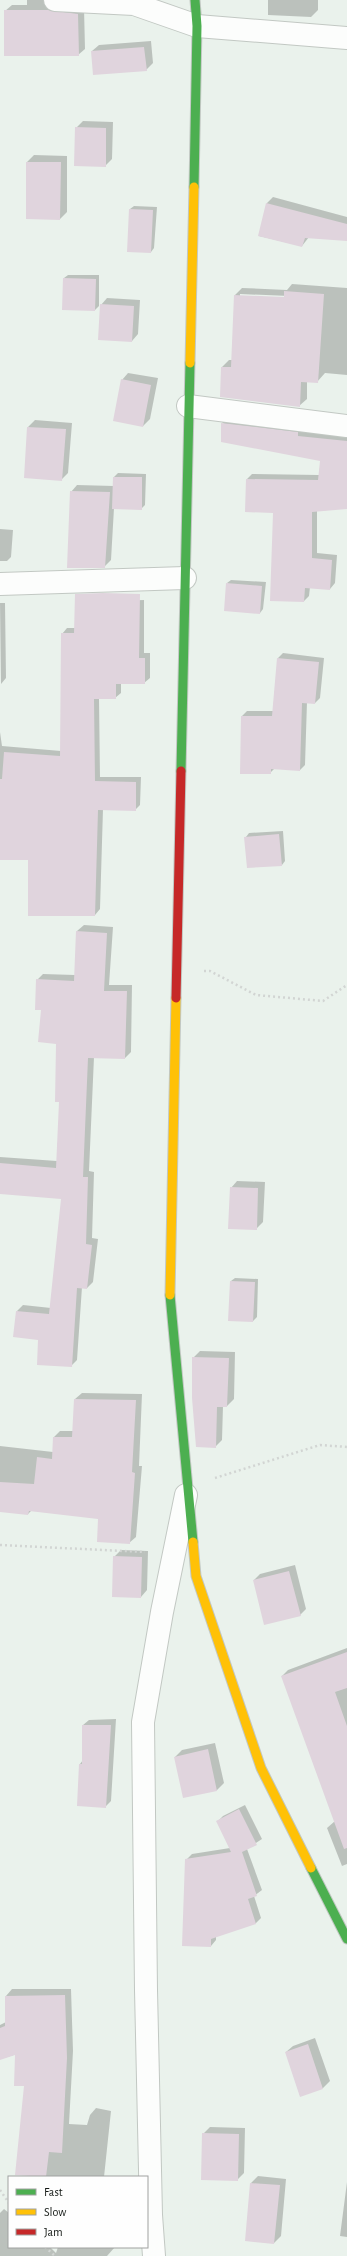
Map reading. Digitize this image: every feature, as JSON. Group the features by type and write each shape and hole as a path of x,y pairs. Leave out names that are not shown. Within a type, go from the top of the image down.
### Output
{"highway":[{"path":"196,0 197,26 170,1304 196,1576 261,1768 347,1939"}],"street":[{"path":"55,0 134,4 197,26 347,38"},
{"path":"188,406 347,426"},
{"path":"0,584 185,578"},
{"path":"154,2256 151,2215 146,1998 143,1722 188,1486"}],"path":[{"path":"176,971 210,971 256,995 323,1001 347,984"},
{"path":"188,1486 320,1445 347,1447"},
{"path":"0,1545 174,1554"},
{"path":"0,2190 8,2202"},
{"path":"46,2248 55,2256"}],"building":[{"path":"4,10 48,10 78,14 79,56 4,56"},
{"path":"144,47 147,71 93,75 91,51"},
{"path":"75,127 106,128 106,167 74,166"},
{"path":"26,162 61,162 60,220 26,219"},
{"path":"266,203 347,224 347,241 305,238 302,247 258,236"},
{"path":"129,209 153,210 151,253 127,252"},
{"path":"63,278 96,279 95,311 62,310"},
{"path":"284,291 324,294 318,383 301,382 300,407 220,397 221,367 231,367 234,295 284,297"},
{"path":"100,304 134,306 132,342 98,340"},
{"path":"121,379 151,385 143,427 113,421"},
{"path":"221,423 298,432 298,436 347,441 347,509 312,512 312,558 332,560 330,590 305,588 304,602 270,601 273,513 245,512 246,479 318,480 320,461 221,442"},
{"path":"27,427 66,429 62,481 24,478"},
{"path":"113,477 142,477 142,510 112,509"},
{"path":"70,491 110,492 105,568 67,568"},
{"path":"226,583 262,586 260,614 224,611"},
{"path":"75,594 140,594 139,658 145,658 145,684 116,684 116,699 94,699 95,781 136,782 136,811 98,810 95,916 28,916 28,860 0,860 0,779 2,779 4,752 60,756 61,633 74,633"},
{"path":"277,658 319,662 315,704 302,703 300,771 271,769 271,774 240,774 241,716 272,716"},
{"path":"279,834 282,866 247,868 244,837"},
{"path":"76,931 107,933 104,991 127,991 125,1059 88,1058 83,1177 88,1177 86,1244 92,1245 87,1289 77,1288 72,1367 37,1365 38,1340 13,1337 16,1311 49,1314 61,1199 0,1194 0,1163 56,1168 59,1102 55,1102 56,1044 38,1042 41,1010 35,1010 36,979 74,981"},
{"path":"230,1187 258,1188 257,1230 228,1229"},
{"path":"230,1281 255,1282 253,1322 228,1321"},
{"path":"192,1357 229,1358 227,1407 217,1407 216,1448 196,1447 192,1398"},
{"path":"74,1399 136,1400 132,1472 135,1473 130,1544 97,1542 98,1519 29,1511 28,1515 0,1512 0,1482 34,1484 37,1457 52,1459 53,1437 72,1437"},
{"path":"113,1556 142,1557 141,1598 112,1597"},
{"path":"289,1571 301,1616 264,1625 253,1580"},
{"path":"347,1652 347,1688 335,1692 347,1726 347,1848 344,1849 281,1676"},
{"path":"82,1725 111,1725 106,1808 77,1806 79,1764 82,1764"},
{"path":"208,1749 217,1791 183,1798 174,1757"},
{"path":"239,1809 257,1845 242,1852 257,1896 248,1899 256,1924 211,1939 211,1947 182,1946 185,1859 231,1852 216,1821"},
{"path":"65,1995 67,2058 62,2153 49,2152 46,2176 15,2175 24,2086 14,2086 15,2055 0,2060 0,2028 5,2026 5,1996"},
{"path":"308,2044 323,2089 300,2097 285,2052"},
{"path":"202,2133 239,2134 238,2181 201,2180"},
{"path":"250,2183 280,2185 274,2244 245,2241"}],"traffic: fast":[{"path":"194,187 197,26 195,0"},
{"path":"181,771 190,363"},
{"path":"170,1295 193,1542"},
{"path":"311,1868 347,1939"}],"traffic: slow":[{"path":"190,363 194,187"},
{"path":"170,1295 176,998"},
{"path":"193,1542 196,1576 261,1768 311,1868"}],"traffic: jam":[{"path":"176,998 181,771"}]}
